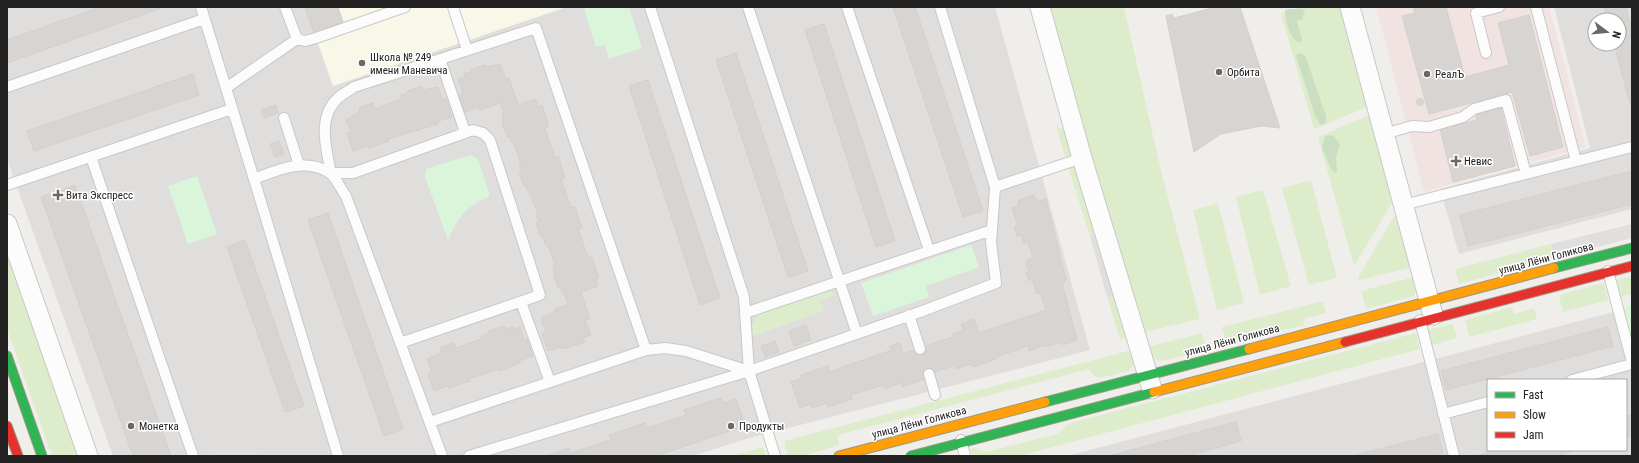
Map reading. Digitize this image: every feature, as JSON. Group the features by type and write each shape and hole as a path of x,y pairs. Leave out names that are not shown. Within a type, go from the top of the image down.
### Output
{"street":[{"path":"1040,7 1082,158 1150,383"},
{"path":"1350,7 1403,205 1425,311"},
{"path":"7,224 88,456"},
{"name":"улица Лёни Голикова","path":"839,456 957,424 1150,383 1222,374 1365,337 1425,311 1632,248"},
{"name":"улица Лёни Голикова","path":"912,456 962,443 1150,383 1218,356 1360,319 1425,311 1632,266"},
{"path":"7,356 42,456"},
{"path":"7,426 18,456"}],"lane":[{"path":"200,7 338,456"},
{"path":"285,7 297,39"},
{"path":"226,88 297,39 305,41 316,38 405,7"},
{"path":"453,7 467,50"},
{"path":"650,7 744,297 749,371 775,456"},
{"path":"748,7 857,334"},
{"path":"847,7 929,250"},
{"path":"469,456 749,371 909,316 996,283 991,242 995,187 940,7"},
{"path":"1486,53 1476,13 1500,7"},
{"path":"1536,7 1576,161"},
{"path":"7,87 204,19"},
{"path":"442,456 346,196 331,173 324,133 326,113 338,98 354,88 536,28 646,350"},
{"path":"440,59 465,132"},
{"path":"1384,134 1412,126 1429,126 1463,117 1474,109 1506,100 1526,174"},
{"path":"7,185 232,109"},
{"path":"284,118 299,165"},
{"path":"254,179 282,168 299,165 316,168 331,173 353,173 473,130 483,133 490,140 540,295 400,343"},
{"path":"1403,205 1632,147"},
{"path":"90,157 193,456"},
{"path":"995,187 1082,158"},
{"path":"745,313 992,230"},
{"path":"1576,379 1632,363 1604,256"},
{"path":"521,302 550,382"},
{"path":"1425,311 1443,414 1454,456"},
{"path":"909,316 920,349"},
{"path":"1360,319 1365,337"},
{"path":"430,422 646,350 664,348 686,351 749,371"},
{"path":"1218,356 1222,374"},
{"path":"929,374 935,395"},
{"path":"1443,414 1487,402"},
{"path":"957,424 965,456"}],"shaded area":[{"path":"7,7 995,7 1090,350 746,439 693,456 113,456 7,159"},
{"name":"Школа № 249 имени Маневича","path":"305,7 567,7 333,86"},
{"path":"1376,7 1549,7 1586,147 1424,192"},
{"path":"1554,7 1632,7 1632,209 1459,254 1440,189 1590,148"},
{"path":"577,38 599,103 605,101 661,271 648,276 667,331 653,336 554,45"},
{"path":"160,179 176,224 132,239 117,194"},
{"path":"408,187 446,292 400,309 362,203"},
{"path":"1632,224 1632,238 1554,258 1551,244"},
{"path":"1099,230 1118,299 1107,297 1090,236"},
{"path":"526,283 530,294 411,335 407,324"},
{"path":"1617,311 1632,378 1632,456 1067,456"},
{"path":"215,333 259,456 207,456 214,453 177,347"},
{"path":"620,368 623,379 581,393 586,409 530,428 524,412 481,426 486,440 449,453 440,428"}],"green space":[{"path":"589,7 629,7 642,48 609,59 605,45 596,47 584,9"},
{"path":"1047,7 1124,7 1161,171 1200,319 1145,332"},
{"path":"1301,7 1342,7 1369,106 1314,129 1281,13"},
{"path":"1301,9 1305,11 1302,20 1297,20 1302,40 1301,43 1291,34 1287,24 1285,10"},
{"path":"1298,53 1305,55 1326,116 1326,123 1320,125 1315,115 1296,56"},
{"path":"1372,114 1395,198 1354,266 1318,137"},
{"path":"1056,126 1068,132 1075,154 1065,157"},
{"path":"1331,135 1335,137 1340,145 1336,156 1337,171 1335,173 1330,167 1322,147 1325,136"},
{"path":"470,155 478,159 490,196 474,204 464,213 448,240 425,177 426,169"},
{"path":"1078,164 1099,230 1090,236 1068,167"},
{"path":"197,176 217,234 188,244 168,186"},
{"path":"1311,180 1337,278 1309,285 1282,188"},
{"path":"1263,190 1291,286 1260,295 1236,197"},
{"path":"1218,203 1244,303 1217,310 1193,210"},
{"path":"1398,210 1413,267 1359,280 1358,277"},
{"path":"1551,244 1554,258 1459,284 1455,269"},
{"path":"971,245 979,267 926,286 929,297 873,316 861,283"},
{"path":"7,250 79,456 52,456 7,329"},
{"path":"1632,276 1632,294 1621,297 1617,280"},
{"path":"1414,277 1417,288 1414,296 1366,309 1361,291"},
{"path":"1604,283 1608,300 1563,312 1559,295"},
{"path":"829,291 833,292 835,295 820,301 824,311 753,336 752,325 759,314"},
{"path":"1107,297 1118,299 1129,337 1120,340"},
{"path":"1323,301 1326,313 1303,319 1304,325 1227,344 1222,327"},
{"path":"1632,305 1632,343 1624,307"},
{"path":"1512,307 1514,314 1534,308 1537,319 1469,337 1465,320"},
{"path":"1453,324 1457,338 1432,345 1428,330"},
{"path":"1202,333 1207,351 1160,361 1154,358 1148,347"},
{"path":"1416,333 1420,349 1019,456 972,456 970,449 975,448 986,452 1057,434 1070,423"},
{"path":"1132,350 1134,364 1129,371 1100,378 1093,375 1089,369 838,435 839,445 803,456 788,456 784,441"},
{"path":"763,447 766,456 732,456"}],"building":[{"path":"101,7 164,7 7,63 7,40"},
{"path":"305,7 338,7 343,22 314,33"},
{"path":"893,7 915,7 983,211 963,217"},
{"name":"Орбита","path":"1216,7 1240,7 1280,128 1261,126 1221,134 1194,152 1166,16 1172,14 1174,18"},
{"path":"1413,7 1446,7 1465,77 1509,65 1498,23 1529,15 1563,147 1530,156 1512,92 1429,114 1402,16 1415,13"},
{"path":"1604,7 1626,7 1632,32 1632,103 1630,103 1616,52 1627,52 1627,12 1606,12"},
{"path":"824,24 895,241 876,247 805,30"},
{"path":"736,53 808,271 788,277 716,60"},
{"path":"500,64 506,79 509,78 518,105 535,99 538,107 542,105 549,126 545,128 555,158 558,156 565,178 561,179 571,208 575,207 582,228 578,229 588,258 592,257 599,278 595,279 598,286 581,292 590,319 585,320 591,335 583,338 585,342 563,349 562,347 548,351 542,334 546,332 541,318 555,311 555,309 568,304 560,287 558,287 553,274 555,273 553,266 555,265 547,243 545,244 543,236 541,237 536,223 539,223 536,215 538,214 530,193 526,186 524,186 519,172 522,172 519,164 521,164 514,143 512,143 509,136 507,137 502,122 504,121 502,114 504,113 500,103 480,110 479,107 465,112 459,95 463,93 458,79 465,77 464,74 471,72 470,70 485,65 486,67"},
{"path":"193,74 199,95 34,151 27,131"},
{"path":"648,80 720,298 700,305 629,86"},
{"path":"422,86 423,90 438,87 443,100 446,99 452,117 438,121 438,124 388,139 389,141 353,151 347,133 351,132 346,119 353,117 352,115 360,112 359,108 373,103 375,109 402,99 401,95 408,93 407,91"},
{"path":"1420,99 1423,102 1420,105 1417,102"},
{"path":"276,105 278,113 264,118 261,110"},
{"path":"1501,108 1515,166 1453,182 1440,129 1477,120 1475,114"},
{"path":"279,141 284,154 275,157 270,144"},
{"path":"1632,171 1632,204 1468,246 1460,215"},
{"path":"75,185 171,456 133,456 41,197"},
{"path":"1034,195 1037,202 1046,199 1066,280 1062,283 1077,340 1063,345 1062,342 1046,347 1045,345 1029,351 1028,346 973,367 971,364 956,369 955,365 924,376 925,379 902,387 901,383 885,389 883,385 851,395 852,399 828,407 827,403 812,408 811,404 800,408 791,382 802,378 801,375 828,366 829,372 892,350 890,346 900,343 903,354 953,337 952,334 963,330 961,324 974,319 979,333 1046,310 1040,293 1037,294 1032,279 1029,281 1026,273 1029,272 1026,261 1033,258 1028,242 1024,243 1021,235 1017,236 1014,227 1018,226 1012,208 1019,206 1018,201"},
{"path":"328,213 403,429 384,436 308,220"},
{"path":"245,240 304,406 285,412 227,247"},
{"path":"806,325 811,340 794,346 789,331"},
{"path":"504,326 505,329 520,327 524,340 527,339 533,356 499,371 498,369 469,379 470,381 434,391 428,374 432,372 427,359 441,353 440,348 454,343 456,348 483,338 482,336 489,333 489,331"},
{"path":"1608,327 1613,346 1446,390 1441,371"},
{"path":"775,341 779,352 765,357 761,346"},
{"path":"721,398 723,403 736,399 745,426 656,456 544,456 569,448 571,453 611,440 609,435 645,423 647,428 686,415 684,410"},
{"path":"1632,415 1632,436 1627,437 1627,416"},
{"path":"1236,422 1241,441 1187,456 1109,456"},
{"path":"1438,434 1443,453 1432,456 1352,456"},
{"path":"1495,451 1574,451 1556,456 1476,456"}],"traffic: fast":[{"path":"1554,268 1632,248"},
{"path":"1045,402 1249,349"},
{"path":"7,356 42,456"},
{"path":"911,456 1154,392"}],"traffic: slow":[{"path":"1249,349 1554,268"},
{"path":"1154,392 1345,342"},
{"path":"839,456 1045,402"}],"traffic: jam":[{"path":"1345,342 1632,266"},
{"path":"7,426 18,456"}],"place":[{"name":"Школа № 249 имени Маневича","path":"362,63"},
{"name":"Орбита","path":"1219,72"},
{"name":"РеалЪ","path":"1427,74"},
{"name":"Невис","path":"1456,161"},
{"name":"Вита Экспресс","path":"58,195"},
{"name":"Монетка","path":"131,426"},
{"name":"Продукты","path":"731,426"}]}
